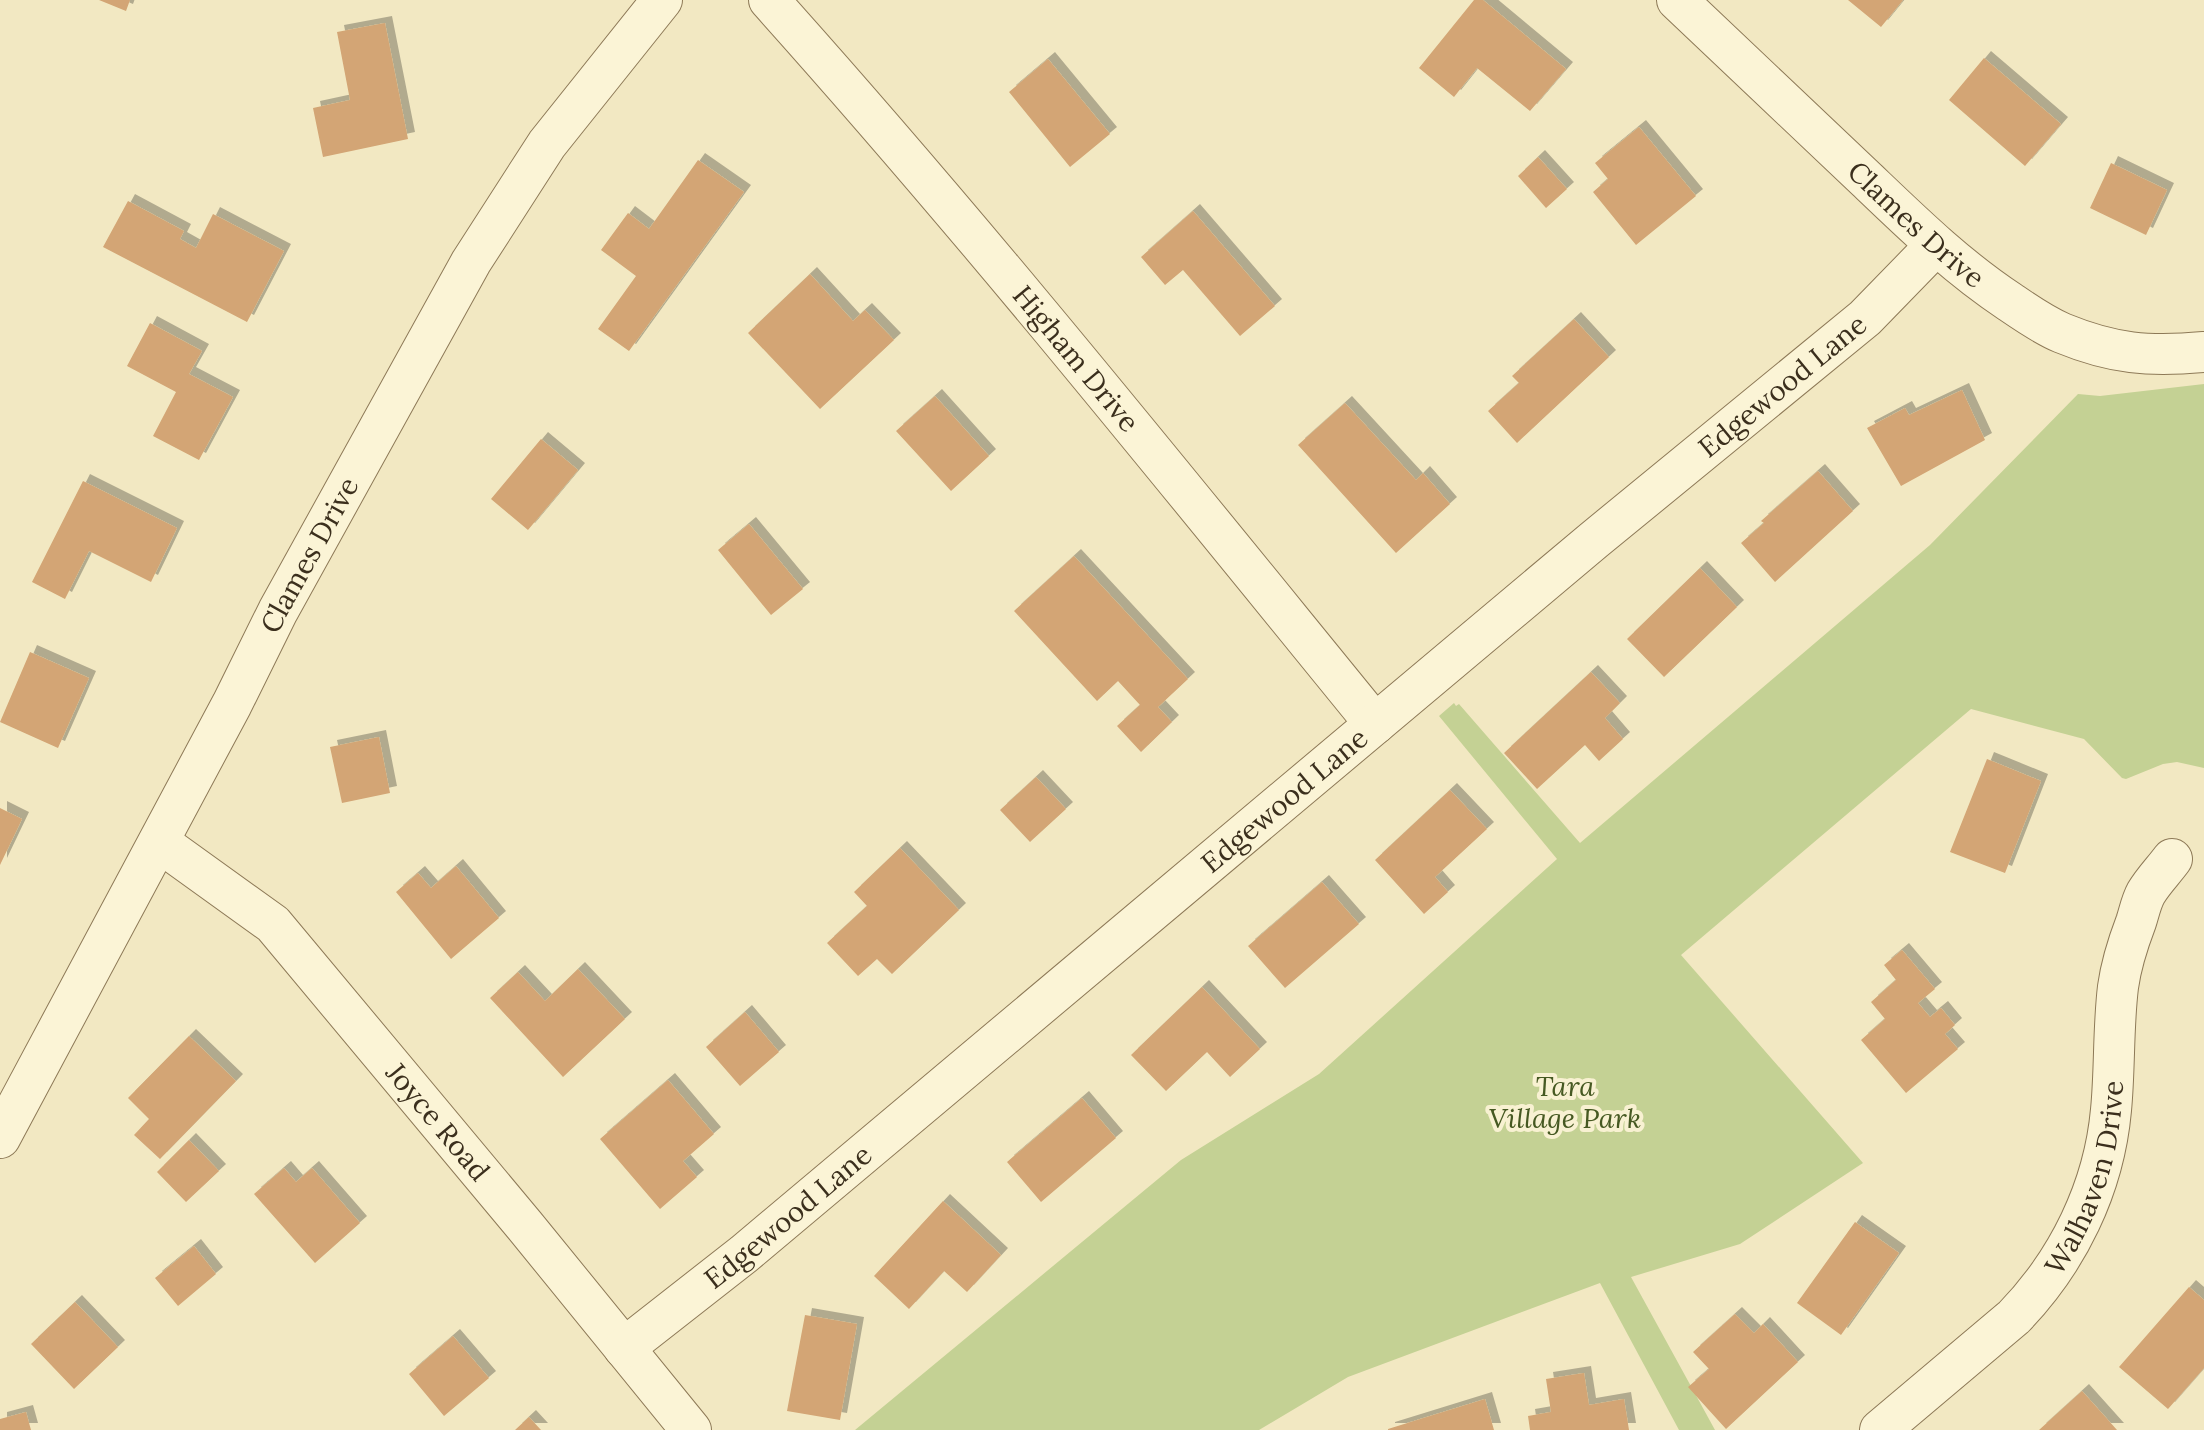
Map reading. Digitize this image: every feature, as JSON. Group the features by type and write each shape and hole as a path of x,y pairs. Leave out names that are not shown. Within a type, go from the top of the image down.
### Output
{"street":[{"name":"Clames Drive","path":"0,1138 232,704 278,611 471,262 547,144 662,0"},
{"name":"Higham Drive","path":"769,0 1079,361 1375,724"},
{"name":"Clames Drive","path":"1677,0 1936,245 1997,293 2059,332 2109,349 2165,356 2204,352"},
{"name":"Edgewood Lane","path":"624,1348 744,1254 1606,529 1865,318 1936,245"},
{"name":"Joyce Road","path":"159,842 273,924 691,1430"},
{"name":"Walhaven Drive","path":"1880,1430 2014,1317 2033,1297 2056,1267 2085,1212 2106,1143 2111,1111 2118,986 2128,943 2146,893 2172,859"}],"green space":[{"name":"Tara Village Park","path":"2204,384 2204,768 2177,762 2122,778 2084,739 1971,709 1681,955 1863,1163 1740,1244 1631,1277 1715,1430 1679,1430 1600,1283 1348,1377 1259,1430 855,1430 1181,1160 1319,1074 1557,859 1439,716 1454,703 1456,706 1459,704 1580,843 1930,545 2078,394 2100,396"}],"building":[{"path":"99,0 130,0 126,11"},
{"path":"1474,0 1483,0 1566,69 1530,111 1477,68 1454,97 1419,68"},
{"path":"1848,0 1903,0 1881,27"},
{"path":"385,23 408,139 323,157 313,108 350,100 337,32"},
{"path":"1984,58 2061,124 2025,166 1949,100"},
{"path":"1048,59 1110,134 1070,167 1009,92"},
{"path":"1639,127 1696,196 1636,245 1593,192 1608,179 1595,163"},
{"path":"1538,157 1567,189 1546,208 1518,176"},
{"path":"698,160 744,192 629,351 598,329 636,276 601,250 628,213 649,229"},
{"path":"2111,163 2167,190 2146,235 2090,208"},
{"path":"128,201 184,231 180,239 196,248 213,214 284,251 247,322 103,247"},
{"path":"1193,211 1275,306 1240,336 1183,270 1165,285 1141,257"},
{"path":"810,274 853,321 865,310 894,340 820,409 748,333"},
{"path":"1574,319 1609,357 1517,443 1488,411 1519,383 1512,376"},
{"path":"150,323 202,351 189,374 233,397 199,460 153,436 176,392 127,366"},
{"path":"1962,390 1985,440 1901,486 1867,428 1905,408 1909,415"},
{"path":"935,396 989,456 951,491 896,431"},
{"path":"1345,403 1416,480 1423,473 1450,504 1396,553 1298,445"},
{"path":"541,439 578,470 528,530 491,499"},
{"path":"1818,471 1853,511 1775,582 1741,543 1764,523 1761,521"},
{"path":"83,481 177,528 151,582 89,551 65,599 32,582"},
{"path":"749,524 803,589 771,615 718,550"},
{"path":"1074,556 1188,679 1158,707 1172,722 1141,752 1117,726 1140,705 1118,681 1097,701 1014,611"},
{"path":"1700,568 1737,607 1664,677 1627,639"},
{"path":"30,652 89,678 58,748 0,722"},
{"path":"1591,672 1620,703 1605,718 1623,739 1599,761 1585,745 1537,789 1504,753"},
{"path":"379,737 390,793 342,803 330,747"},
{"path":"1987,759 2041,781 2005,873 1950,852"},
{"path":"1036,777 1066,809 1030,842 1000,810"},
{"path":"1450,790 1487,829 1435,877 1448,892 1424,914 1375,860"},
{"path":"0,808 22,819 0,865"},
{"path":"900,848 959,910 892,974 877,959 858,976 827,943 867,906 854,892"},
{"path":"456,866 499,918 451,959 396,892 418,873 431,888"},
{"path":"1322,882 1359,924 1285,988 1248,946"},
{"path":"1902,950 1935,989 1918,1003 1930,1017 1941,1008 1955,1025 1945,1034 1958,1049 1906,1093 1861,1040 1885,1019 1871,1002 1896,980 1884,965"},
{"path":"578,969 625,1019 563,1077 490,998 518,972 545,1001"},
{"path":"1202,987 1260,1049 1230,1077 1207,1052 1166,1091 1131,1055"},
{"path":"745,1012 779,1052 740,1086 706,1047"},
{"path":"189,1036 236,1081 160,1159 134,1135 149,1119 128,1098"},
{"path":"668,1080 714,1134 683,1161 697,1177 660,1209 600,1139"},
{"path":"1082,1098 1116,1138 1041,1202 1007,1162"},
{"path":"189,1140 219,1171 186,1202 157,1172"},
{"path":"284,1168 296,1182 312,1168 360,1223 315,1263 254,1194"},
{"path":"943,1201 1001,1255 967,1292 944,1271 909,1309 874,1276"},
{"path":"1855,1222 1899,1253 1841,1335 1797,1303"},
{"path":"194,1246 216,1274 178,1306 155,1278"},
{"path":"2189,1287 2204,1300 2204,1368 2168,1409 2119,1367"},
{"path":"75,1302 118,1347 74,1389 31,1344"},
{"path":"1735,1314 1754,1333 1763,1324 1798,1362 1726,1429 1688,1387 1709,1369 1693,1352"},
{"path":"805,1315 857,1324 840,1420 787,1411"},
{"path":"453,1336 489,1378 444,1416 409,1374"},
{"path":"1584,1373 1589,1405 1624,1399 1629,1430 1530,1430 1528,1416 1551,1412 1546,1379"},
{"path":"2082,1391 2117,1430 2039,1430"},
{"path":"1485,1399 1494,1430 1388,1430 1388,1429"},
{"path":"26,1412 31,1430 0,1430 0,1419"},
{"path":"529,1417 541,1430 515,1430"}]}
